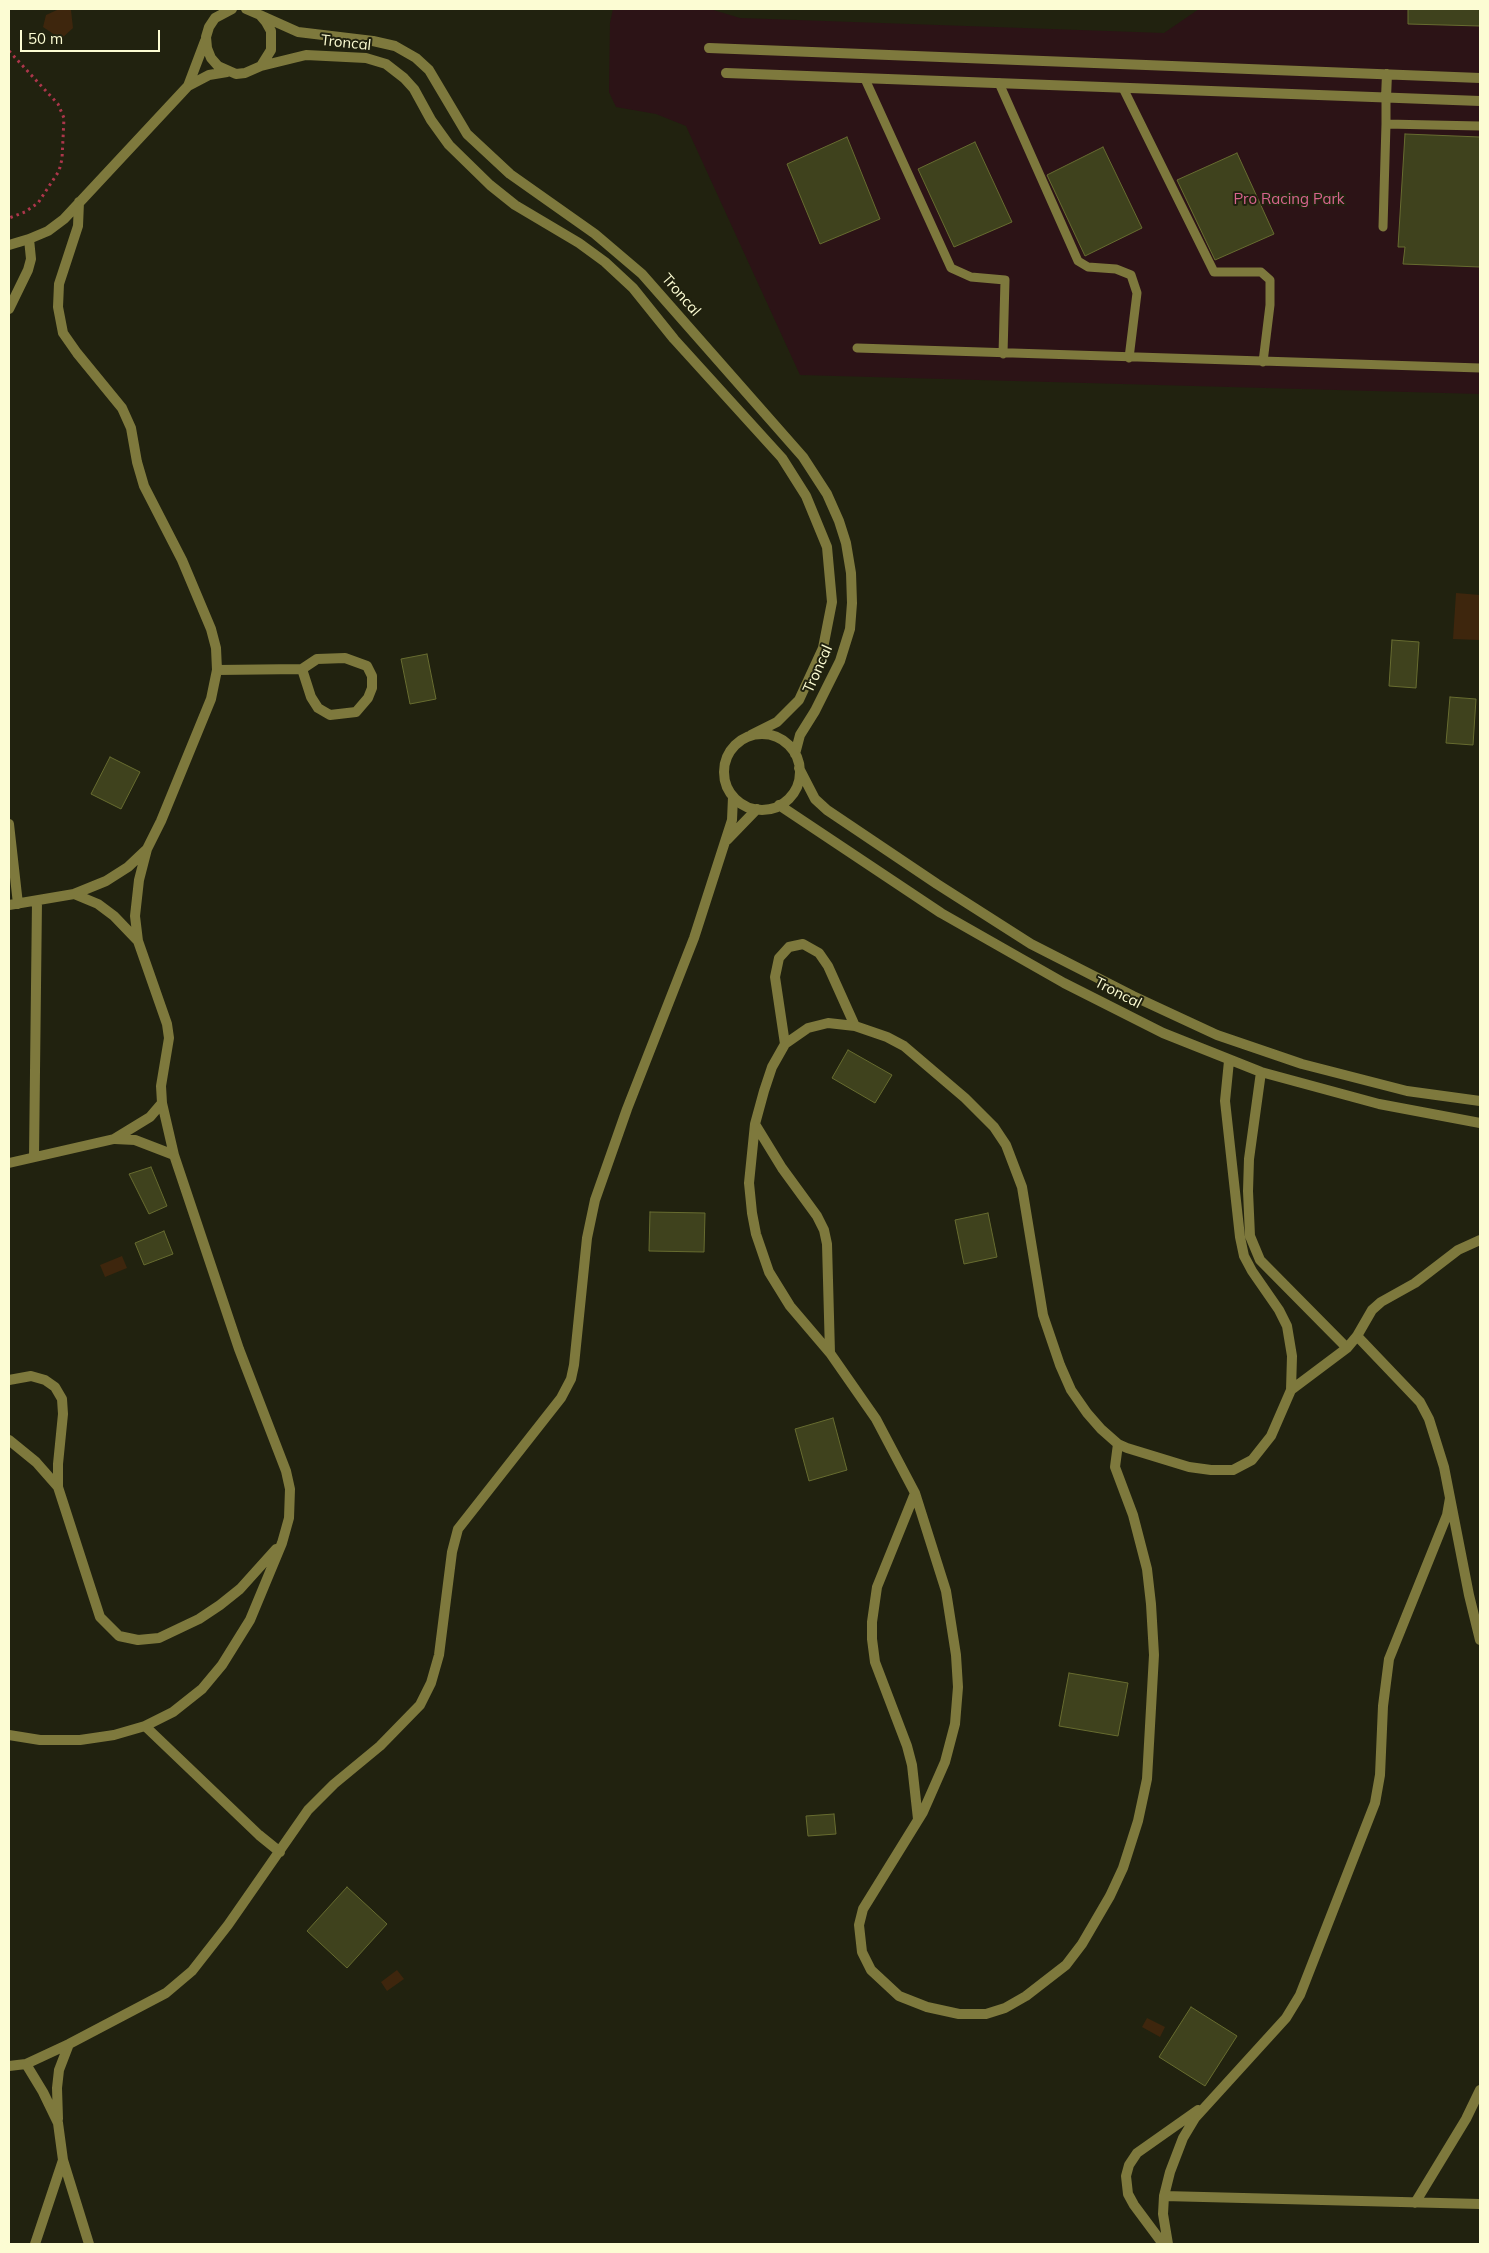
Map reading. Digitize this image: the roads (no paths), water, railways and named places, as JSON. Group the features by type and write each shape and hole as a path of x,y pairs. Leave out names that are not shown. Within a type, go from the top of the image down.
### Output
{"street":[{"name":"Troncal","path":"246,9 298,32 373,40 395,46 416,58 429,70 467,134 510,174 595,234 642,274 804,458 827,494 839,521 846,543 851,573 852,603 850,629 840,661 816,711 800,735 795,754"},
{"name":"Troncal","path":"188,86 198,63 209,27 215,18 226,10"},
{"path":"260,15 266,22 272,40 271,50 261,66"},
{"path":"206,38 211,58 227,72"},
{"path":"709,48 1480,78"},
{"name":"Troncal","path":"9,244 29,239 48,231 64,219 188,86 209,75 227,72 245,74 261,66 306,54 366,58 386,64 409,83 449,145 490,185 515,205 579,243 605,262 633,288 674,339 782,458 806,496 827,547 832,602 823,648 799,700 776,722 740,740 730,750 725,761 724,774 726,786 733,797"},
{"path":"726,74 1480,101"},
{"path":"1386,98 1387,74"},
{"path":"9,1735 40,1740 80,1740 114,1735 145,1726 173,1712 202,1689 222,1665 250,1620 282,1542 289,1518 290,1489 286,1471 239,1349 174,1154 162,1103 161,1086 169,1038 167,1024 138,940 135,916 139,880 146,849 161,821 211,700 217,670 216,648 211,629 182,560 144,486 137,462 131,428 122,408 76,353 64,333 58,307 59,284 78,226 79,202"},
{"path":"9,309 28,270 31,259 29,239"},
{"path":"217,670 302,669 317,659 345,658 367,666 372,676 372,688 368,698 356,712 330,715 318,708 311,697 302,669"},
{"name":"Troncal","path":"751,735 764,734 777,737 788,744 795,754 815,800 827,810 937,884 1032,944 1133,996 1217,1035 1302,1064 1407,1092 1480,1101"},
{"path":"733,797 740,803 757,809 779,805 788,799 795,790 799,780 800,768"},
{"path":"9,2066 26,2064 69,2044 166,1993 192,1971 228,1925 308,1810 334,1784 380,1746 420,1705 431,1683 439,1655 452,1552 458,1529 474,1506 561,1398 571,1379 587,1238 595,1200 627,1109 694,938 732,820 733,797"},
{"name":"Troncal","path":"779,805 941,912 999,947 1064,983 1162,1033 1261,1072 1379,1104 1480,1123"},
{"path":"722,847 737,828 757,809"},
{"path":"9,824 13,904 74,894 106,880 128,867 146,849"},
{"path":"74,894 98,904 114,916 138,940"},
{"path":"34,1157 37,901"},
{"path":"785,1044 776,976 779,958 789,947 803,944 819,953 828,966 855,1026"},
{"path":"1118,1444 1115,1467 1133,1515 1147,1569 1154,1655 1147,1779 1138,1821 1123,1868 1110,1896 1086,1938 1066,1965 1026,1996 1005,2008 986,2014 959,2014 927,2007 899,1996 871,1970 862,1952 859,1925 863,1909 937,1784 955,1724 958,1687 956,1655 946,1591 914,1493 876,1419 830,1353 790,1306 769,1272 756,1234 749,1183 755,1124 772,1067 785,1044 808,1028 828,1023 855,1026 887,1036 904,1046 965,1098 994,1127 1006,1145 1022,1187 1044,1316 1060,1365 1071,1390 1087,1413 1118,1444 1189,1467 1233,1470 1252,1460 1263,1449 1278,1423 1291,1390 1291,1350 1287,1326 1279,1310 1244,1256 1240,1237 1225,1101 1229,1061"},
{"path":"1261,1072 1249,1159 1250,1236 1260,1260 1347,1348"},
{"path":"114,1139 150,1117 162,1103"},
{"path":"755,1124 782,1168 817,1216 824,1230 827,1244 830,1353"},
{"path":"9,1163 114,1139 135,1140 174,1154"},
{"path":"1291,1390 1347,1348 1357,1336 1372,1310 1381,1302 1415,1282 1458,1250 1480,1240"},
{"path":"1357,1336 1420,1402 1437,1439 1480,1640"},
{"path":"9,1380 31,1376 44,1380 55,1387 62,1399 64,1414 58,1464 58,1487 100,1617 119,1636 138,1640 159,1638 198,1619 240,1590 282,1542"},
{"path":"9,1440 36,1462 58,1487"},
{"path":"914,1493 877,1587 872,1622 872,1640 875,1662 907,1746 912,1765 918,1819"},
{"path":"1168,2244 1163,2214 1164,2196 1182,2138 1195,2118 1286,2018 1300,1996 1375,1803 1380,1775 1383,1706 1390,1659 1447,1515 1450,1498"},
{"path":"145,1726 259,1836 280,1852"},
{"path":"69,2044 60,2070 57,2088 58,2123 63,2160 89,2244"},
{"path":"26,2064 43,2092 58,2123"},
{"path":"1415,2203 1466,2119 1480,2090"},
{"path":"1163,2244 1128,2194 1126,2176 1129,2165 1138,2153 1209,2102"},
{"path":"35,2244 63,2160"},
{"path":"1164,2196 1480,2204"}],"lane":[{"path":"865,79 951,268 971,277 1005,280 1003,354"},
{"path":"999,83 1078,261 1088,267 1116,269 1131,275 1138,293 1129,358"},
{"path":"1123,88 1214,272 1261,272 1270,280 1270,305 1264,362"},
{"path":"1383,227 1386,98"},
{"path":"1386,124 1480,126"},
{"path":"857,348 1480,368"}],"park label":[{"name":"Pro Racing Park","path":"1289,199"}]}
